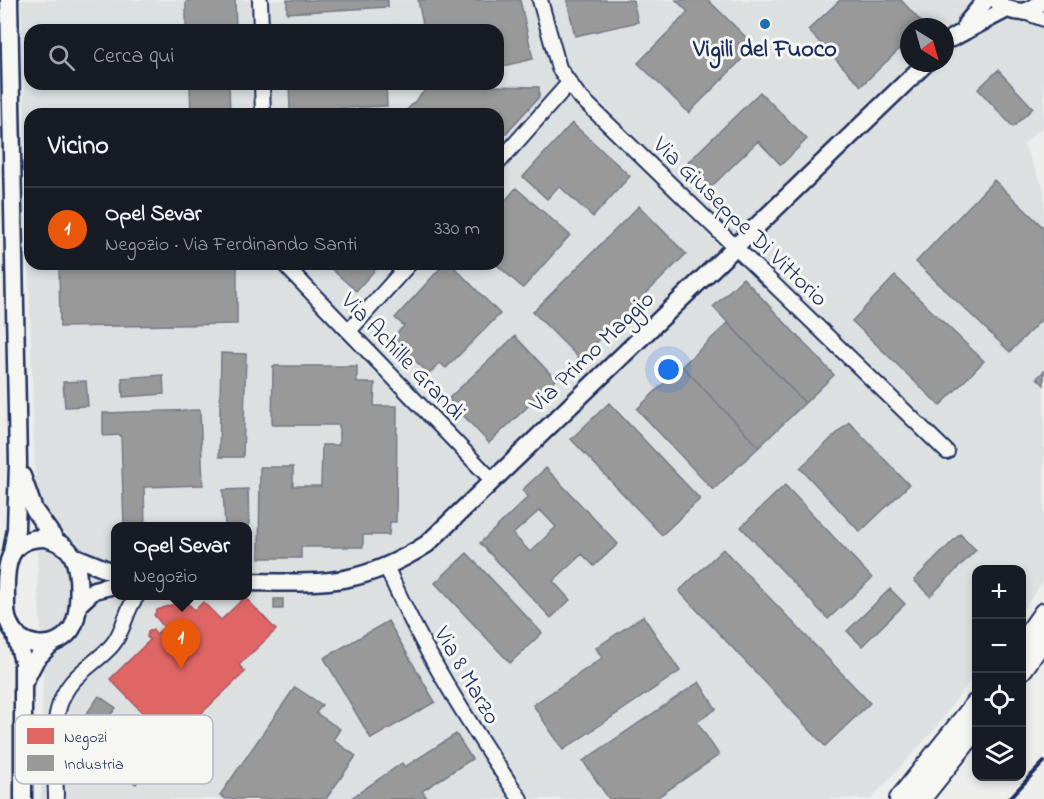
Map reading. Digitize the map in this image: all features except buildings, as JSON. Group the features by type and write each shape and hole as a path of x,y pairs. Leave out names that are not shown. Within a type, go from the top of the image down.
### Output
{"highway":[{"path":"1026,638 1044,613"},
{"path":"1026,663 1044,638"},
{"path":"900,799 972,709"},
{"path":"920,799 972,734"}],"main road":[{"path":"9,0 18,463 16,529 6,569 6,605 9,625 15,634 23,661 24,715"},
{"path":"954,36 976,14 986,0"},
{"path":"954,38 1002,4 1024,12 1033,9 1042,0"},
{"name":"Via Primo Maggio","path":"252,582 322,582 352,579 387,568 427,544 917,72"},
{"path":"18,463 34,510 56,541 111,584"},
{"path":"12,552 32,539 56,541"},
{"path":"24,683 36,659 51,644 68,633 77,617 76,569 73,556"},
{"path":"78,605 94,590 111,589"},
{"path":"15,634 32,644 51,644"},
{"path":"23,784 23,799"}],"street":[{"path":"260,0 261,24"},
{"name":"Via Giuseppe Di Vittorio","path":"540,0 559,68 589,106 947,452"},
{"path":"1024,12 1044,19"},
{"path":"504,156 569,83"},
{"path":"262,90 263,108"},
{"name":"Via Achille Grandi","path":"290,270 492,480"},
{"path":"350,331 404,270"},
{"name":"Via 8 Marzo","path":"387,568 412,623 477,735 520,799"},
{"path":"58,715 59,706 69,686 114,643 117,600"}],"shaded area":[{"path":"21,0 1044,0 1044,126 1023,144 1044,188 1044,580 1026,605 1026,565 972,565 972,678 935,729 871,799 41,799 41,784 213,784 213,715 42,715 43,663 38,588 29,270 504,270 504,108 24,108"}],"railway":[{"path":"1009,799 1044,762"}],"place":[{"name":"Vigili del Fuoco","path":"765,24"},
{"name":"Opel Sevar","path":"181,669"}]}
